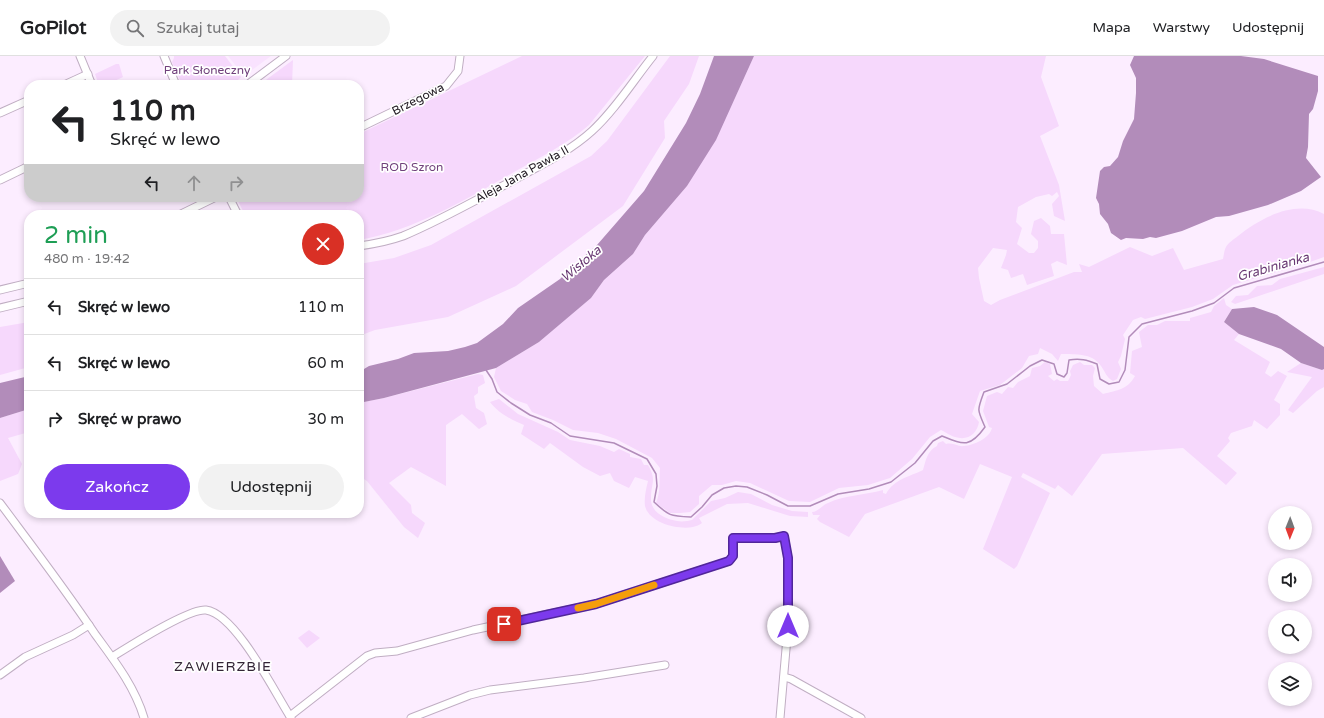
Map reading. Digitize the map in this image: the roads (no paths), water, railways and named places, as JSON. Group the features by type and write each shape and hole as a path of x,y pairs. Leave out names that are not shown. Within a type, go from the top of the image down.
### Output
{"street":[{"path":"80,56 90,80"},
{"path":"164,56 174,80"},
{"path":"254,80 286,56"},
{"name":"Brzegowa","path":"364,126 446,86 455,77 458,71 460,56"},
{"name":"Aleja Jana Pawła II","path":"364,245 402,236 464,206 576,144 592,131 615,105 653,56"},
{"path":"75,80 88,74"},
{"path":"0,113 24,102"},
{"path":"0,180 24,168"},
{"path":"190,210 206,202"},
{"path":"0,290 24,284"},
{"path":"0,308 24,302"},
{"path":"0,497 9,516"},
{"path":"0,503 112,657 140,704 144,718"},
{"path":"0,508 9,516"},
{"path":"112,657 133,643 176,621 197,612 204,610 210,611 222,618 244,642 291,717 367,656 375,653 397,651 473,630 596,604 729,561 733,556 733,538 775,538 784,536 788,558 788,626 780,718"},
{"path":"0,675 25,657 73,635 89,625"},
{"path":"411,718 490,690 584,678 665,665"},
{"path":"784,677 791,679 861,718"}],"water":[{"name":"Wisłoka","path":"714,56 754,56 716,140 687,186 645,235 633,254 604,280 591,298 539,342 496,368 364,402 364,369 369,366 398,359 414,353 448,351 477,343 503,324 518,308 560,279 597,245 644,191 686,123 700,94"},
{"path":"1134,56 1241,56 1264,59 1318,76 1318,91 1313,109 1309,114 1308,147 1306,158 1321,177 1301,191 1268,205 1229,216 1216,217 1182,231 1156,238 1126,238 1121,240 1111,233 1108,224 1100,214 1099,204 1096,198 1100,171 1104,167 1110,166 1118,157 1123,141 1134,119 1136,78 1130,65"},
{"path":"1254,307 1277,315 1324,347 1324,369 1322,370 1301,363 1281,349 1239,334 1224,322 1232,309"},
{"path":"24,377 24,411 0,418 0,383"},
{"path":"0,556 15,581 0,593"}],"waterway":[{"name":"Grabinianka","path":"486,370 492,379 497,392 530,415 551,423 570,436 614,443 647,459 656,474 657,486 654,502 667,513 691,517 712,495 724,488 736,486 747,487 788,506 810,506 838,494 869,489 891,482 915,463 933,441 942,436 961,443 966,443 975,439 985,427 980,417 979,410 984,392 1007,384 1030,366 1042,360 1054,364 1057,374 1064,377 1067,373 1069,360 1087,360 1097,364 1100,379 1109,384 1119,382 1125,370 1129,337 1142,324 1192,311 1214,303 1234,288 1324,262"}],"district":[{"name":"ZAWIERZBIE","path":"223,666"}],"park label":[{"name":"Park Słoneczny","path":"207,70"},
{"name":"ROD Szron","path":"412,167"}]}
